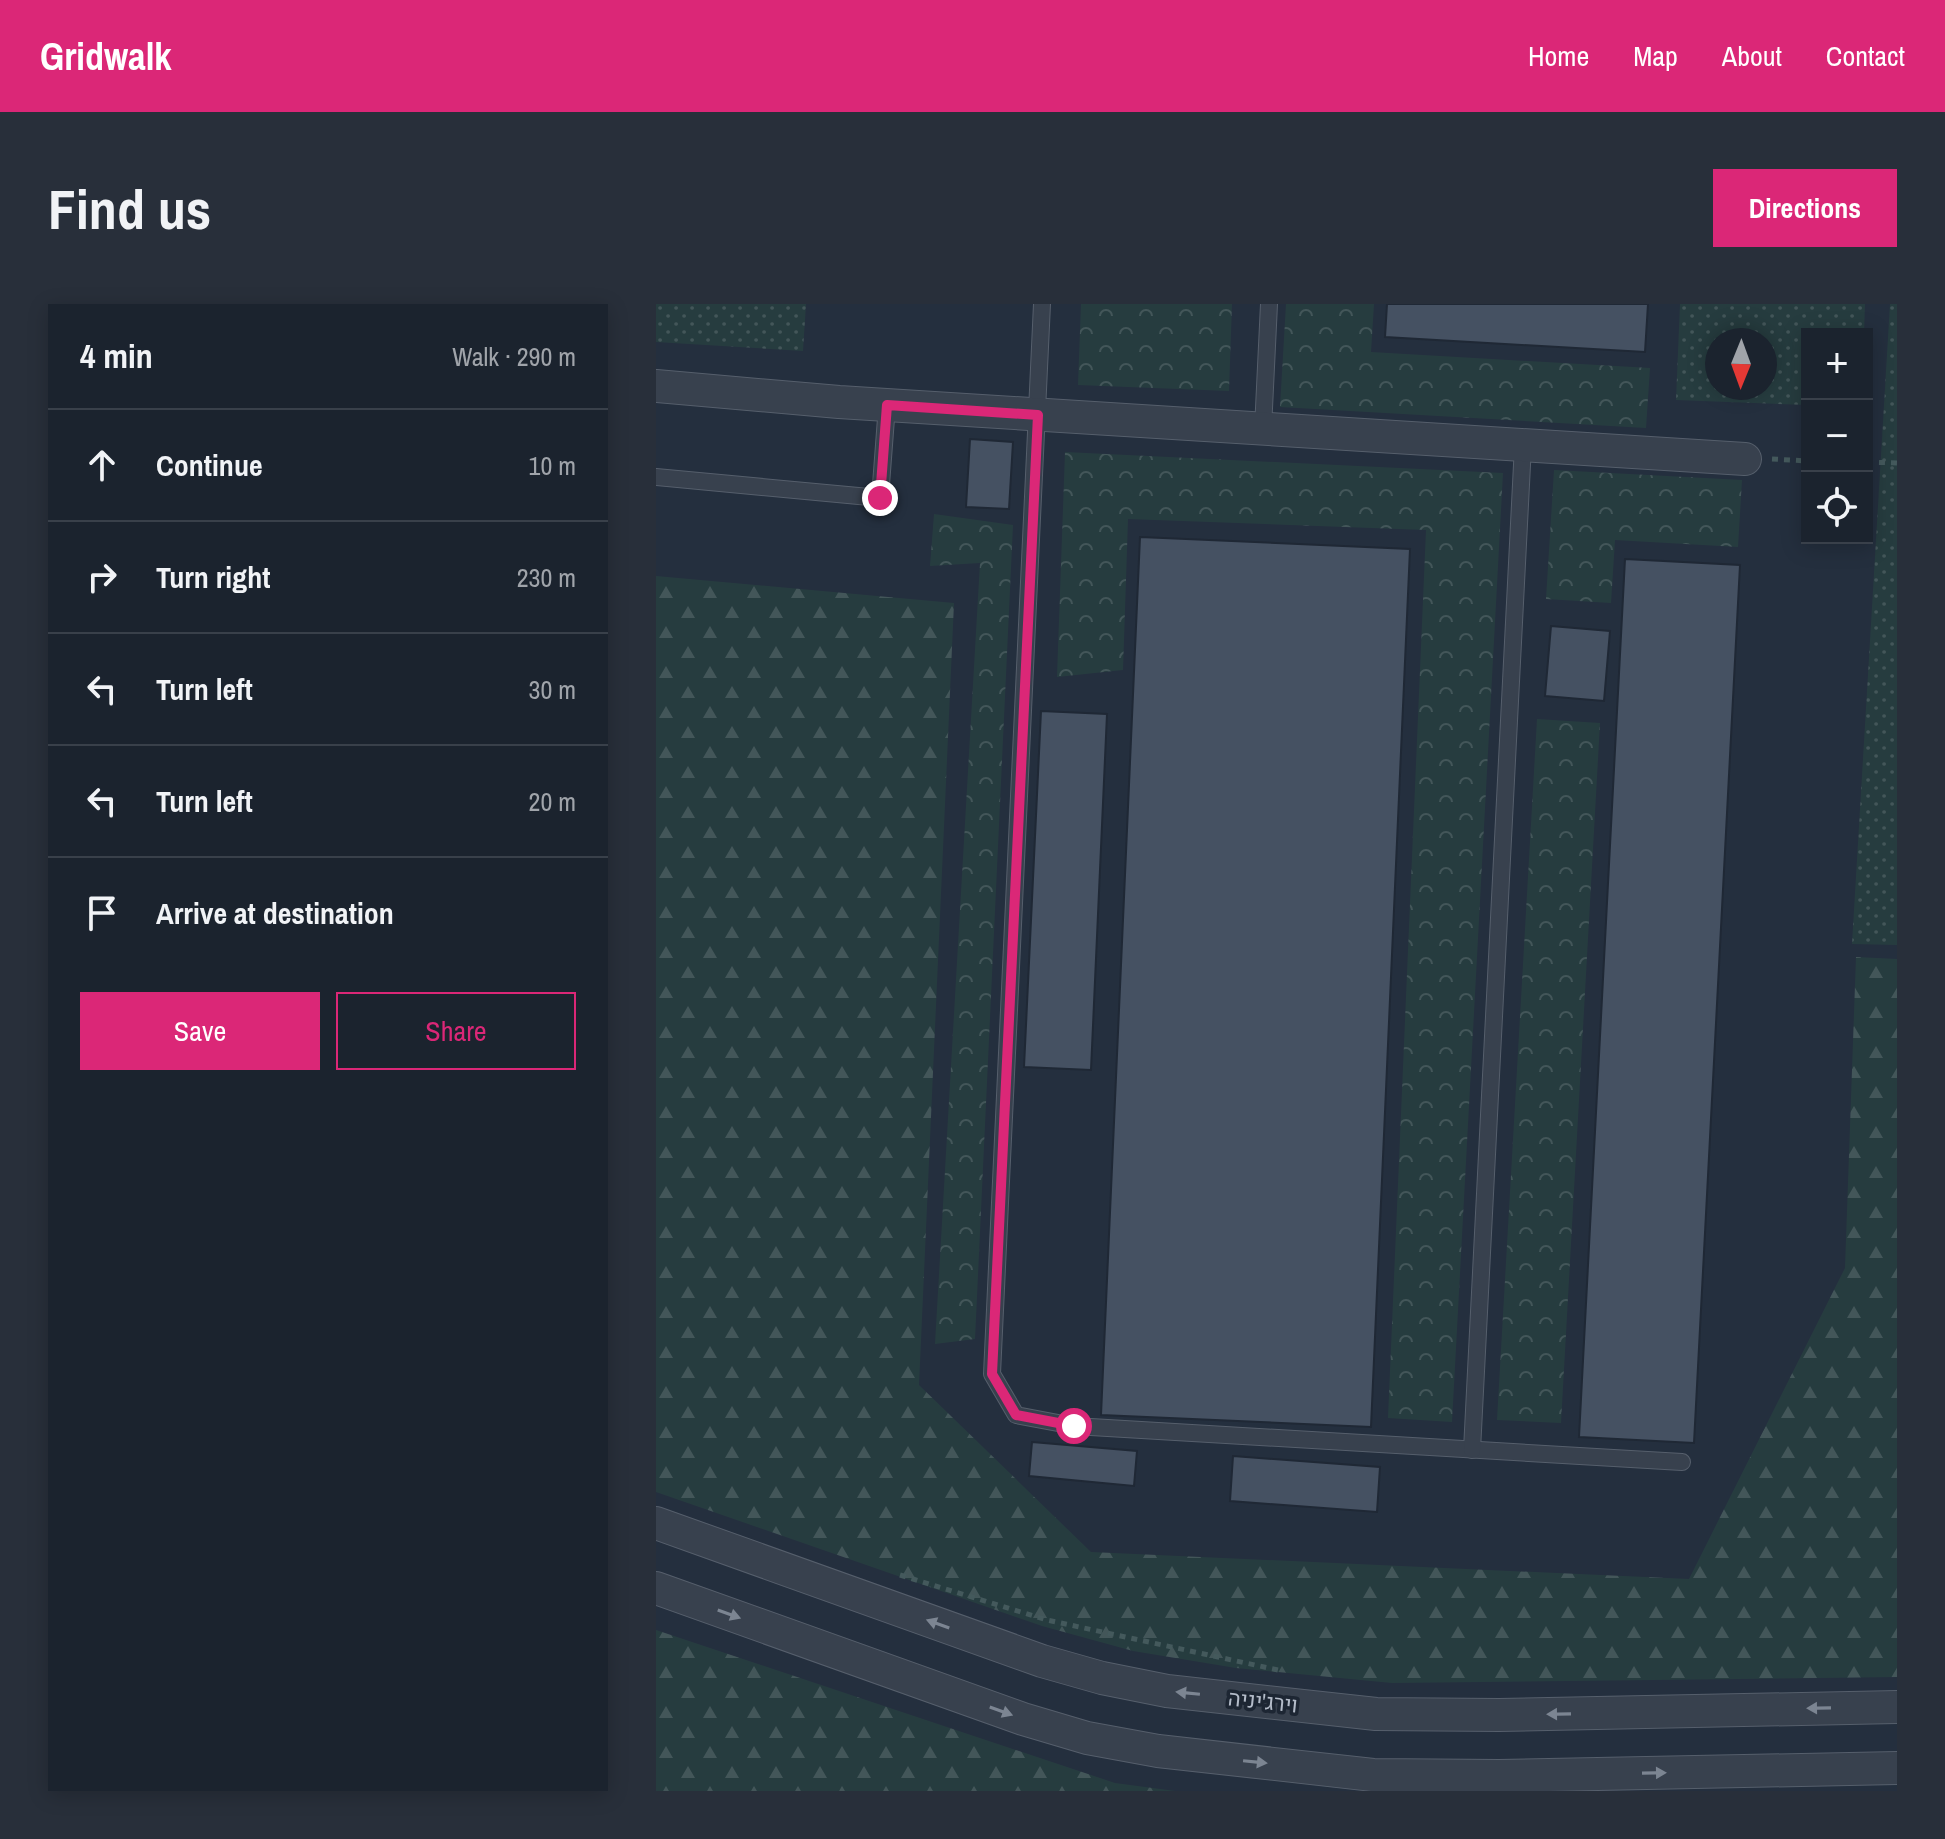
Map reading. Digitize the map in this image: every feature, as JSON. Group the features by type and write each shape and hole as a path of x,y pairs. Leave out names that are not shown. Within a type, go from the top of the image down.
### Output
{"street":[{"path":"656,386 887,405 1745,459"},
{"name":"וירג'יניה","path":"656,1523 1042,1661 1102,1678 1167,1691 1376,1714 1499,1715 1897,1707"},
{"path":"656,1588 1023,1719 1087,1738 1158,1751 1373,1775 1499,1776 1897,1768"}],"lane":[{"path":"1042,304 992,1374 1016,1415 1074,1426 1682,1462"},
{"path":"1263,429 1269,304"},
{"path":"656,477 880,498 887,405"},
{"path":"1472,1450 1523,445"}],"path":[{"path":"1873,462 1897,463"},
{"path":"896,1574 1047,1620 1291,1673"}],"green space":[{"path":"656,304 806,304 803,351 656,342"},
{"path":"1081,304 1232,304 1229,391 1078,385"},
{"path":"1286,304 1374,304 1371,352 1650,368 1646,428 1280,407"},
{"path":"1680,304 1865,304 1864,328 1801,328 1801,405 1676,400"},
{"path":"1890,304 1897,304 1897,945 1852,944"},
{"path":"1065,452 1503,473 1452,1422 1388,1418 1426,530 1128,519 1123,670 1057,677"},
{"path":"1554,470 1742,480 1738,547 1615,540 1611,603 1546,599"},
{"path":"934,514 1013,525 975,1339 935,1344 980,563 930,566"},
{"path":"656,576 954,603 919,1385 1091,1552 1689,1579 1845,1268 1856,957 1897,959 1897,1677 1392,1683 1236,1668 1133,1651 1042,1626 656,1492"},
{"path":"1537,719 1600,723 1561,1423 1497,1420"},
{"path":"656,1630 1115,1783 1175,1791 656,1791"}],"building":[{"path":"1387,304 1648,304 1645,352 1385,337"},
{"path":"970,439 1013,442 1009,509 966,507"},
{"path":"1140,537 1410,549 1371,1427 1101,1415"},
{"path":"1625,559 1740,565 1694,1443 1579,1437"},
{"path":"1551,626 1610,631 1604,701 1545,696"},
{"path":"1041,711 1107,714 1091,1070 1024,1067"},
{"path":"1032,1442 1137,1451 1134,1486 1029,1476"},
{"path":"1233,1456 1380,1467 1377,1512 1230,1501"}],"route":[{"path":"880,498 887,405 1038,415 992,1374 1016,1415 1074,1426"}]}
